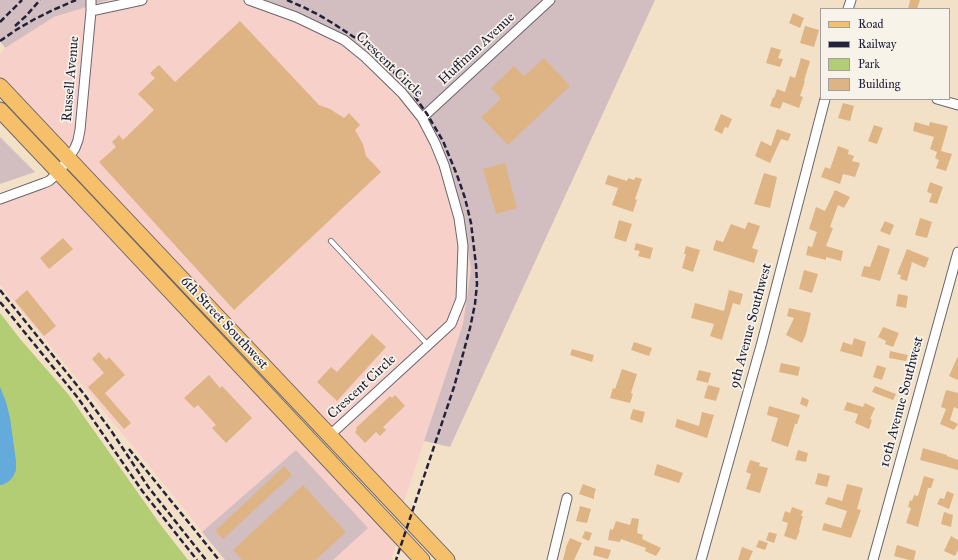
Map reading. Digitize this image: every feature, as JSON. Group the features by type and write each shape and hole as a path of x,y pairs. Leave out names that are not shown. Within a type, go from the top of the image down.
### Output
{"main road":[{"name":"6th Street Southwest","path":"0,86 447,560"},
{"name":"6th Street Southwest","path":"0,110 422,560"}],"street":[{"name":"Russell Avenue","path":"0,199 49,181 59,172 75,148 80,130 91,0"},
{"path":"91,11 142,0"},
{"name":"Crescent Circle","path":"249,0 296,17 344,40 365,57 402,93 422,118 435,143 444,165 459,218 462,246 461,299 451,324 330,435"},
{"name":"Huffman Avenue","path":"422,118 550,0"},
{"name":"9th Avenue Southwest","path":"701,560 762,342 825,100"},
{"path":"940,100 958,105"},
{"name":"10th Avenue Southwest","path":"873,560 958,252"},
{"path":"552,560 567,498"}],"lane":[{"path":"331,241 428,345"}],"shaded area":[{"path":"0,0 109,0 54,17 5,48 0,41"},
{"path":"109,0 264,0 331,28 387,72 434,132 462,211 471,269 463,324 401,511 0,86 0,54 5,48 54,17"},
{"path":"264,0 655,0 450,447 424,441 463,324 471,269 462,211 434,132 387,72 331,28"},
{"path":"0,137 35,172 0,184"},
{"path":"59,172 399,535 391,560 225,560 0,285 0,199"},
{"path":"296,450 368,528 333,560 225,560 202,532"}],"green space":[{"path":"0,313 21,340 68,394 160,524 188,560 0,560"}],"water":[{"path":"0,387 10,418 16,461 16,470 13,477 2,485 0,485"}],"building":[{"path":"910,0 920,0 917,8 908,8"},
{"path":"793,13 804,18 800,28 789,23"},
{"path":"240,21 319,105 330,109 344,118 349,113 360,125 355,130 363,144 366,156 381,172 234,310 99,162 116,147 112,142 119,135 123,140 154,110 138,94 155,78 150,73 159,65 175,82"},
{"path":"805,26 819,30 814,47 800,43"},
{"path":"771,47 781,50 778,58 783,59 780,67 766,63"},
{"path":"544,58 570,86 508,145 481,117 501,99 491,88 514,66 524,76"},
{"path":"801,58 810,61 800,96 803,97 799,108 783,102 780,109 770,106 777,89 785,92 790,76 795,78"},
{"path":"843,103 854,106 850,121 838,118"},
{"path":"721,114 732,119 728,128 725,127 722,134 714,130"},
{"path":"915,122 929,126 930,122 948,126 941,151 952,154 946,171 936,168 939,160 935,158 937,152 930,149 934,137 913,131"},
{"path":"874,125 883,128 877,144 868,141"},
{"path":"777,129 791,134 788,141 781,139 770,163 755,156 761,141 771,146"},
{"path":"838,146 849,150 848,154 854,156 852,161 860,163 855,177 843,174 840,184 821,177 825,167 830,169"},
{"path":"505,163 517,208 496,214 483,169"},
{"path":"764,173 777,177 770,208 754,204"},
{"path":"608,175 627,181 628,178 634,180 636,177 642,179 635,199 637,200 633,212 612,205 618,188 605,184"},
{"path":"930,182 943,187 937,204 929,202 932,194 927,192"},
{"path":"835,190 850,197 844,208 838,205 830,227 833,228 826,246 843,251 841,261 826,257 826,260 806,255 808,246 812,247 817,232 809,229 816,207 825,211"},
{"path":"920,218 932,222 927,238 915,235"},
{"path":"619,220 632,224 626,242 614,238"},
{"path":"885,221 894,225 890,235 880,231"},
{"path":"748,222 760,226 752,248 758,250 754,263 713,250 716,240 723,242 731,224 745,229"},
{"path":"63,238 73,249 49,269 40,258"},
{"path":"636,243 653,248 650,259 638,256 640,251 634,250"},
{"path":"878,245 890,249 880,281 861,276 864,266 870,267"},
{"path":"686,246 700,250 693,272 682,268 686,254 684,254"},
{"path":"907,249 929,258 925,268 912,262 907,281 900,279 901,275 897,274"},
{"path":"804,270 818,274 812,293 799,289"},
{"path":"27,290 56,326 44,336 15,301"},
{"path":"729,290 743,294 740,305 733,303 722,340 710,336 714,324 691,318 695,303 724,311"},
{"path":"898,294 908,296 906,308 896,306"},
{"path":"789,308 811,313 806,334 802,343 786,335 794,318 787,316"},
{"path":"883,327 899,333 893,347 885,344 886,341 878,337"},
{"path":"372,334 386,347 337,401 317,382 331,367 337,372"},
{"path":"854,338 866,342 862,357 840,351 843,342 852,345"},
{"path":"634,342 652,348 649,356 631,350"},
{"path":"572,349 594,355 592,362 570,355"},
{"path":"890,351 908,355 906,361 889,358"},
{"path":"99,352 106,360 109,357 125,375 105,393 131,423 124,429 88,387 104,373 92,359"},
{"path":"958,356 958,380 949,376"},
{"path":"781,363 800,367 798,376 779,372"},
{"path":"877,365 886,368 882,380 873,377"},
{"path":"622,369 637,374 631,393 633,394 630,403 610,398"},
{"path":"699,370 711,373 708,383 696,380"},
{"path":"209,375 220,388 222,386 252,418 226,443 212,428 216,425 198,405 194,408 184,398"},
{"path":"708,385 720,388 716,401 704,398"},
{"path":"875,386 896,394 893,400 872,392"},
{"path":"946,390 958,393 958,409 954,407 950,420 958,424 954,430 940,424 946,409 941,407"},
{"path":"395,395 405,406 383,427 386,430 380,436 376,432 365,443 355,432 357,430 356,428 390,396 392,398"},
{"path":"802,397 809,400 807,407 800,404"},
{"path":"847,402 863,407 865,403 875,408 870,419 872,420 869,429 855,423 858,414 844,410"},
{"path":"769,406 800,415 797,424 795,424 788,447 771,441 778,418 767,415"},
{"path":"633,409 645,412 642,423 630,419"},
{"path":"702,412 714,415 707,438 675,427 677,419 699,426"},
{"path":"923,448 958,460 958,470 920,460"},
{"path":"798,450 808,453 806,462 795,460"},
{"path":"750,460 760,463 759,466 768,468 760,493 746,489 751,474 746,472"},
{"path":"657,464 683,473 679,483 654,475"},
{"path":"284,466 292,475 223,539 215,531"},
{"path":"818,473 830,476 827,487 815,484"},
{"path":"924,476 934,479 931,488 928,488 918,527 906,523 911,508 908,507 910,500 912,501 914,495 918,496"},
{"path":"583,484 596,489 594,499 579,494"},
{"path":"847,484 863,488 857,509 861,510 851,538 822,530 824,523 841,528 847,511 825,504 828,497 842,501"},
{"path":"303,485 346,532 316,560 242,560 233,550"},
{"path":"947,491 954,494 949,509 937,504 940,498 944,499"},
{"path":"580,506 591,509 587,523 576,521"},
{"path":"792,507 803,511 800,530 796,540 784,536 788,523 782,521 785,511 790,513"},
{"path":"944,512 953,515 951,527 941,524"},
{"path":"632,518 639,519 637,533 643,535 642,539 661,548 656,556 645,551 646,548 621,539 620,542 608,540 610,529 613,530 616,521 630,525"},
{"path":"585,531 592,533 589,541 582,538"},
{"path":"769,532 777,534 774,543 766,540"},
{"path":"951,536 958,540 958,550 955,556 944,551"},
{"path":"570,538 582,543 574,560 563,560 566,547"},
{"path":"759,540 768,543 765,550 756,547"},
{"path":"897,545 916,551 914,560 894,556"},
{"path":"595,546 611,550 608,559 593,555"},
{"path":"742,547 753,551 749,560 738,560"}],"railway":[{"path":"0,22 22,0"},
{"path":"15,26 40,0"},
{"path":"0,41 33,20 76,0"},
{"path":"287,0 319,15 363,43 389,67 411,91 443,141 465,198 471,223 477,284 470,328 454,387 396,560"},
{"path":"0,290 84,394 112,432 149,488 206,560"},
{"path":"0,302 78,398 143,492 197,560"},
{"path":"129,449 219,560"}]}
